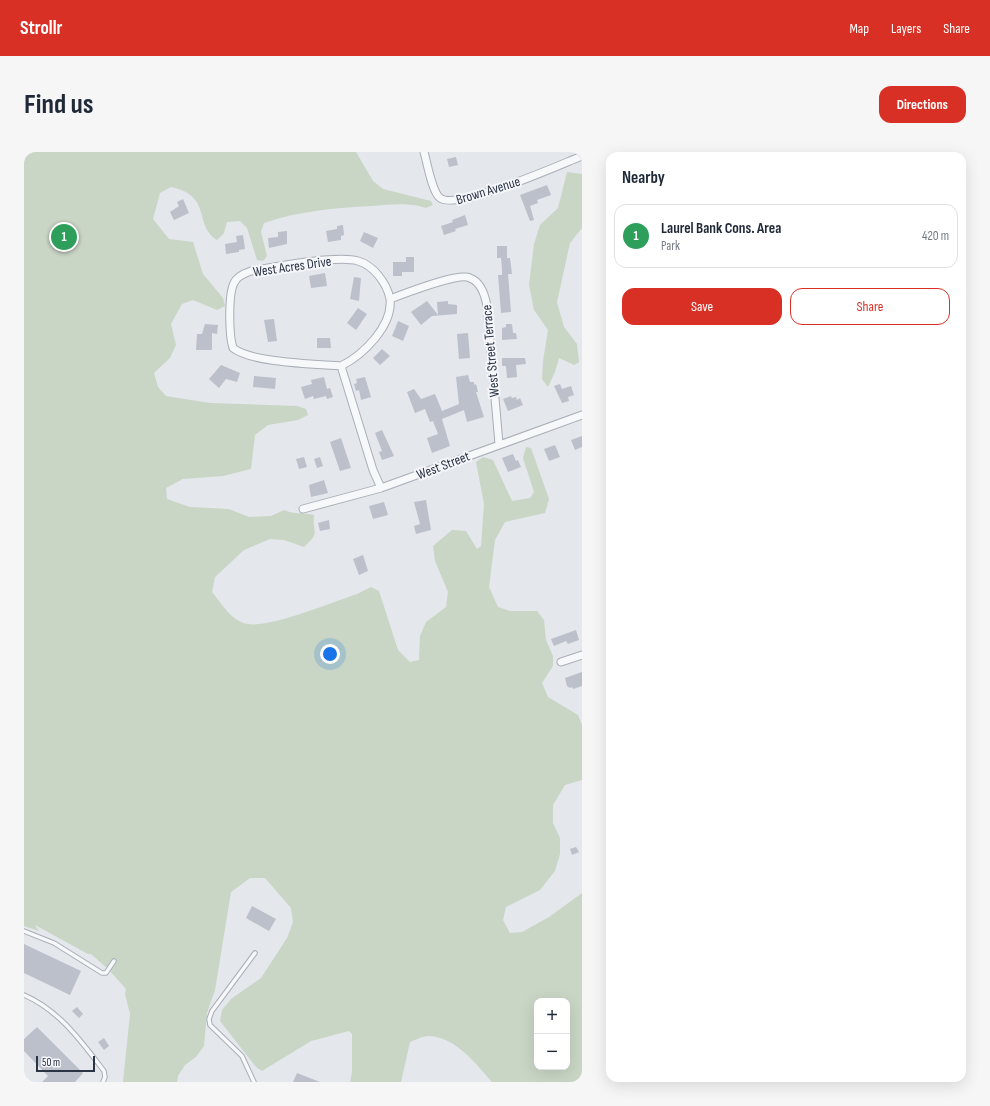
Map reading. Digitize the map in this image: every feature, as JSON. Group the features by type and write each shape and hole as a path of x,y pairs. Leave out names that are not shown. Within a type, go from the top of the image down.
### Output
{"street":[{"name":"Brown Avenue","path":"424,152 438,196 444,200 452,202 500,188 582,156"},
{"name":"West Acres Drive","path":"341,366 262,358 246,355 233,348 231,337 231,296 234,282 241,275 251,271 336,259 352,260 364,264 378,276 385,286 390,299"},
{"name":"West Street Terrace","path":"390,299 458,277 471,278 478,284 484,294 488,312 499,444"},
{"path":"381,488 373,470 341,366 359,355 373,340 387,318 390,309 390,299"},
{"name":"West Street","path":"303,510 381,488 582,415"},
{"path":"560,662 582,655"}],"lane":[{"path":"24,931 54,943 102,973 106,973 114,961"},
{"path":"254,1082 242,1056 210,1025 209,1018 212,1011 255,953"},
{"path":"24,995 44,1005 65,1024 104,1071 105,1077 103,1082"}],"green space":[{"path":"24,152 356,152 373,181 383,189 431,201 433,205 426,208 399,204 330,209 303,213 264,223 261,232 267,256 263,261 257,260 247,228 240,221 227,222 224,233 217,240 210,234 206,227 198,204 193,197 184,191 171,187 160,193 153,219 169,239 193,242 203,274 223,298 225,306 217,310 193,300 182,304 171,324 176,345 170,358 154,373 158,387 166,396 210,403 297,406 306,409 308,415 298,420 268,425 255,435 251,469 223,476 183,479 166,488 167,499 190,507 229,509 249,517 271,516 284,510 314,515 315,532 304,547 284,540 270,539 244,550 215,577 212,592 228,612 237,620 242,623 258,624 302,614 357,594 371,587 379,591 398,650 410,662 419,660 420,636 426,622 446,607 448,592 435,561 433,546 452,530 466,531 477,549 481,546 484,504 476,462 483,457 493,460 512,501 530,498 534,492 523,458 526,447 531,448 549,499 545,513 505,522 495,540 489,587 498,607 510,611 537,611 544,620 546,640 553,656 553,666 542,683 548,697 578,715 582,725 582,780 565,785 553,805 553,823 560,838 560,854 555,871 540,890 506,907 503,920 510,933 522,932 549,917 582,893 582,1082 492,1082 464,1052 456,1046 438,1037 428,1036 421,1037 410,1042 401,1082 350,1082 352,1072 352,1034 349,1031 311,1041 262,1071 256,1067 220,1021 222,1010 231,999 261,978 287,938 293,922 291,908 265,878 250,878 231,892 215,990 207,1013 204,1046 196,1057 185,1065 178,1076 177,1082 123,1082 130,1014 125,994 126,989 109,970 91,954 88,954 35,925 39,931 24,926"},
{"path":"567,172 582,174 582,228 570,243 557,302 564,327 577,344 579,362 574,365 559,358 555,372 548,387 542,379 548,330 534,310 529,285 534,244 540,225 558,208"}],"building":[{"path":"456,157 458,165 449,167 447,159"},
{"path":"547,185 551,195 537,200 538,203 530,206 534,220 530,221 520,195"},
{"path":"183,199 189,213 174,220 170,212 179,206 177,202"},
{"path":"465,215 468,225 455,229 456,231 444,235 441,226 453,222 452,220"},
{"path":"343,225 344,235 341,236 341,240 328,242 326,231 337,229 337,226"},
{"path":"287,231 287,244 269,248 268,238 278,237 278,232"},
{"path":"364,232 378,238 373,248 360,241"},
{"path":"243,235 245,249 239,250 239,252 226,254 225,244 237,242 236,236"},
{"path":"497,246 507,246 507,258 510,258 512,274 508,274 511,312 501,313 498,275 502,275 502,269 501,258 497,258"},
{"path":"406,257 414,257 414,272 402,272 402,276 393,276 393,262 406,262"},
{"path":"325,273 327,286 311,288 309,276"},
{"path":"354,277 361,278 359,301 350,299"},
{"path":"427,301 438,315 437,302 448,301 448,304 457,305 457,314 432,316 421,325 411,312"},
{"path":"358,308 367,314 356,330 347,323"},
{"path":"274,319 277,341 268,342 264,320"},
{"path":"398,321 409,326 403,341 392,336"},
{"path":"205,324 218,325 217,334 212,333 212,350 196,350 197,334 202,334"},
{"path":"506,324 512,324 513,333 516,333 517,339 502,340 502,328 506,327"},
{"path":"468,333 470,358 459,359 457,334"},
{"path":"317,338 330,338 331,348 317,348"},
{"path":"382,349 390,356 380,365 373,358"},
{"path":"502,358 525,358 526,364 516,365 517,377 507,378 506,366 502,366"},
{"path":"221,365 240,373 237,382 226,379 219,388 209,379"},
{"path":"468,375 470,382 474,382 474,385 476,384 478,392 476,392 484,417 467,422 464,410 442,419 450,446 432,453 427,438 438,434 433,421 430,422 425,409 415,413 407,392 414,389 421,399 435,394 442,411 459,404 456,377"},
{"path":"254,376 276,378 275,389 253,387"},
{"path":"324,377 327,389 330,388 333,397 327,399 326,396 314,399 313,396 305,399 301,387 312,384 311,380"},
{"path":"365,377 371,397 361,400 359,390 356,391 354,384 357,383 356,379"},
{"path":"560,384 562,389 571,386 574,395 568,397 569,401 562,403 554,386"},
{"path":"511,396 512,398 516,397 517,400 520,398 523,405 508,411 503,399"},
{"path":"382,430 394,456 382,460 379,452 382,451 375,433"},
{"path":"582,436 582,447 575,450 571,440"},
{"path":"341,438 351,468 340,471 330,442"},
{"path":"555,445 560,457 549,461 544,449"},
{"path":"513,454 521,467 508,472 502,458"},
{"path":"304,457 307,467 299,469 296,459"},
{"path":"320,457 323,466 317,468 314,459"},
{"path":"324,480 328,493 311,497 309,485"},
{"path":"426,500 431,530 416,534 414,526 420,524 414,502"},
{"path":"384,502 388,515 373,519 369,506"},
{"path":"329,520 330,529 320,531 318,523"},
{"path":"363,555 368,571 359,575 353,559"},
{"path":"576,630 579,640 568,644 566,641 554,646 551,639"},
{"path":"582,672 582,686 573,689 572,687 570,688 567,686 565,678"},
{"path":"576,847 579,852 572,855 570,849"},
{"path":"252,906 276,919 269,931 246,918"},
{"path":"24,944 81,971 70,995 24,973"},
{"path":"77,1007 83,1014 79,1018 72,1011"},
{"path":"37,1027 83,1073 75,1082 42,1082 48,1076 24,1051 24,1039"},
{"path":"104,1038 109,1046 104,1050 98,1042"},
{"path":"297,1073 320,1082 293,1082"}],"place":[{"name":"Laurel Bank Cons. Area","path":"64,237"}]}
